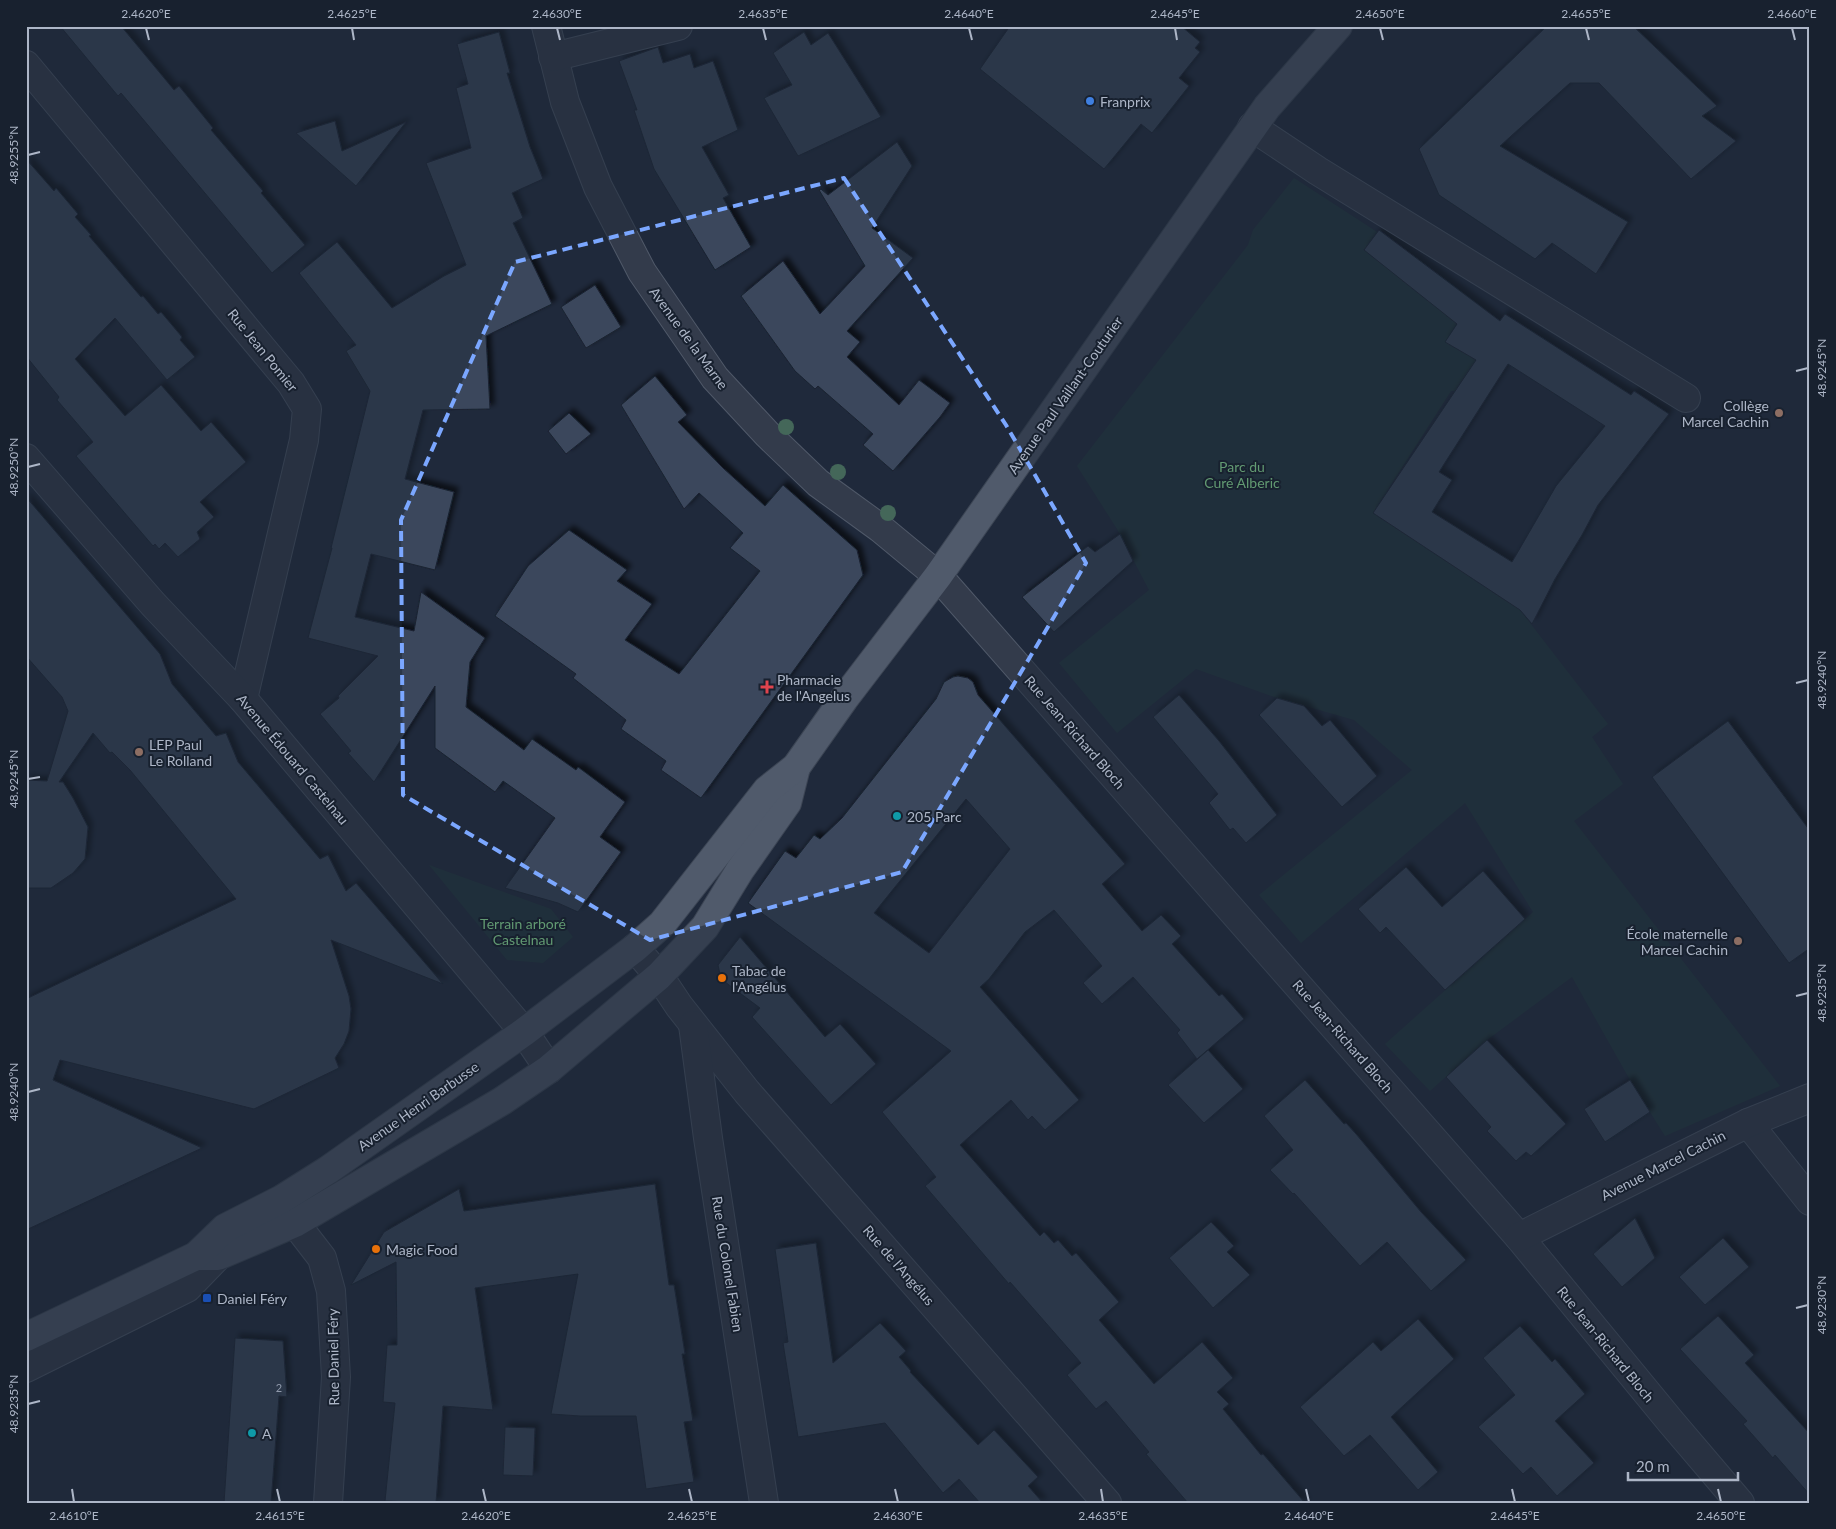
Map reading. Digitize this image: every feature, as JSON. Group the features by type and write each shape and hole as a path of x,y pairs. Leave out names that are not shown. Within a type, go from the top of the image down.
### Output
{"main road":[{"name":"Avenue Paul Vaillant-Couturier","path":"635,948 662,924 767,790 796,767 844,699 938,576 1267,107 1338,26"},
{"name":"Avenue Paul Vaillant-Couturier","path":"502,1102 549,1069 659,976 705,926 740,870 787,803 796,767"},
{"name":"Avenue Henri Barbusse","path":"207,1256 224,1228 282,1199 328,1170 524,1032 635,948"},
{"name":"Avenue Henri Barbusse","path":"26,1336 207,1256 294,1223 502,1102"}],"street":[{"name":"Avenue de la Marne","path":"546,26 565,102 598,187 642,272 715,378 768,435 818,483 880,528 938,576"},
{"path":"553,57 678,26"},
{"name":"Rue Jean Pomier","path":"26,66 291,382 307,410 304,440 243,699"},
{"path":"1252,128 1318,171 1686,398"},
{"name":"Avenue Édouard Castelnau","path":"26,458 153,604 243,699 524,1032 549,1069"},
{"name":"Rue Jean-Richard Bloch","path":"938,576 1519,1237 1740,1503"},
{"path":"635,948 659,976"},
{"name":"Rue de l'Angélus","path":"659,976 693,1025 747,1092 1107,1503"},
{"name":"Rue du Colonel Fabien","path":"693,1025 708,1138 764,1503"},
{"name":"Avenue Marcel Cachin","path":"1519,1237 1748,1123 1810,1098"},
{"path":"1748,1123 1810,1201"},
{"name":"Rue Daniel Féry","path":"282,1199 294,1223 322,1258 331,1291 336,1377 328,1503"},
{"name":"Avenue Henri Barbusse","path":"26,1368 187,1288 207,1256"}],"highlighted area":[{"path":"844,178 1006,425 1086,563 902,872 650,940 403,795 401,520 515,262"}],"green space":[{"name":"Parc du Curé Alberic","path":"1294,178 1414,256 1500,321 1457,391 1451,391 1373,513 1520,610 1608,724 1592,737 1623,784 1574,821 1780,1086 1665,1136 1630,1080 1572,977 1487,1040 1430,1091 1385,1044 1533,912 1465,803 1301,943 1259,895 1412,770 1354,720 1277,698 1196,669 1117,733 1059,663 1149,590 1117,529 1077,466 1248,245 1253,230"},
{"name":"Terrain arboré Castelnau","path":"429,865 551,909 573,937 543,963 507,960"}],"building":[{"path":"60,26 121,26 174,90 179,86 213,128 211,130 263,191 261,193 305,245 272,273 121,93 118,96"},
{"name":"Franprix","path":"1010,26 1181,26 1200,42 1195,48 1200,52 1179,78 1189,86 1152,133 1141,124 1104,169 980,69"},
{"path":"1547,26 1633,26 1717,106 1702,116 1736,141 1691,179 1599,83 1570,83 1500,146 1628,222 1596,274 1552,243 1535,259 1439,195 1419,149"},
{"path":"499,32 510,73 507,73 530,147 543,179 512,193 523,218 513,223 552,304 486,336 490,409 423,410 405,479 454,492 435,570 371,554 355,617 414,631 421,592 485,638 470,662 466,707 524,750 532,739 576,770 578,767 625,802 600,837 621,852 578,912 558,903 505,888 555,818 503,781 495,792 435,748 435,686 374,782 348,753 351,751 320,714 339,698 338,696 378,656 308,638 370,391 346,351 356,345 299,273 337,242 392,308 444,276 466,265 426,163 471,148 456,88 468,84 457,44"},
{"path":"804,32 811,45 828,33 881,117 798,156 764,98 792,85 773,53"},
{"path":"658,47 663,63 690,54 694,68 713,61 738,130 702,147 729,195 723,198 751,247 715,270 654,169 634,110 637,110 619,61"},
{"path":"335,121 342,151 406,122 356,186 296,133"},
{"path":"897,142 912,166 872,228 913,258 847,331 860,342 847,357 899,405 919,380 950,403 893,471 863,445 873,434 818,386 815,389 795,371 741,296 783,261 820,314 865,266 819,190 821,189 828,195"},
{"path":"26,159 54,191 56,188 78,214 75,217 91,235 89,236 141,297 143,296 158,314 161,312 182,337 180,340 195,357 167,380 115,318 75,359 125,416 161,385 201,431 211,422 246,462 200,502 214,517 197,532 200,539 178,557 165,543 159,549 155,544 153,546 76,456 93,442 57,400 59,397 26,356"},
{"path":"1379,230 1500,321 1505,314 1631,395 1634,391 1669,414 1598,505 1555,579 1532,624 1520,610 1373,513 1476,360 1445,342 1457,324 1364,250","holes":["1508,364 1605,426 1556,486 1512,562 1432,512 1452,480 1439,472"]},
{"path":"595,285 621,327 586,348 561,307"},
{"path":"655,376 687,415 678,422 723,468 765,506 783,485 857,550 863,575 701,798 661,770 666,761 621,729 626,720 573,678 576,674 495,616 528,566 569,530 627,570 617,581 652,604 625,640 679,674 760,571 730,548 743,533 699,493 684,509 621,405"},
{"path":"569,413 591,434 566,454 548,431"},
{"name":"LEP Paul Le Rolland","path":"26,497 160,654 172,684 216,736 226,733 238,762 320,859 328,855 346,891 356,883 443,984 331,940 349,996 351,1009 349,1031 344,1044 335,1058 339,1068 254,1109 60,1060 53,1080 202,1148 26,1230 26,999 236,899 130,770 112,752 110,753 93,733 59,782 63,782 88,827 85,859 73,873 51,888 26,888 26,780 47,781 68,711 62,697 26,656"},
{"path":"1120,534 1133,561 1054,632 1022,597 1088,546 1095,552"},
{"path":"953,677 968,678 973,682 978,695 1125,864 1102,884 1142,931 1161,915 1181,936 1172,944 1219,996 1222,994 1244,1019 1197,1059 1177,1033 1180,1030 1133,977 1102,1004 1083,983 1102,966 1054,910 1025,932 989,979 980,987 1079,1100 1045,1130 1032,1116 1028,1120 1011,1100 960,1145 1040,1236 1044,1232 1054,1243 1058,1240 1072,1256 1076,1253 1119,1302 1099,1320 1154,1384 1202,1342 1233,1378 1217,1392 1229,1404 1223,1409 1261,1455 1263,1454 1305,1503 1188,1503 1146,1454 1149,1452 1106,1401 1096,1409 1067,1375 1081,1363 1010,1282 1009,1284 925,1186 936,1177 882,1112 951,1051 748,903 785,851 796,858 814,835 820,839 842,818 936,699 944,682","holes":["966,799 1010,849 929,953 874,913"]},
{"path":"1179,695 1219,741 1277,815 1246,843 1233,828 1230,830 1209,803 1218,794 1153,717"},
{"path":"1277,698 1304,706 1322,726 1330,720 1377,776 1342,807 1259,715"},
{"path":"1728,721 1810,831 1810,948 1789,963 1652,777"},
{"path":"1406,867 1442,907 1483,871 1525,919 1445,990 1386,927 1380,933 1358,909"},
{"path":"740,937 825,1037 840,1024 876,1064 831,1105 752,1017 760,1008 721,979 718,965"},
{"path":"1487,1040 1566,1124 1531,1156 1526,1152 1516,1161 1487,1131 1491,1127 1446,1077"},
{"path":"1208,1050 1243,1089 1204,1123 1168,1085"},
{"path":"1305,1080 1344,1124 1346,1123 1356,1134 1421,1212 1466,1260 1431,1291 1387,1242 1360,1266 1294,1193 1270,1170 1293,1150 1264,1116"},
{"path":"1630,1080 1650,1112 1605,1142 1584,1109"},
{"path":"655,1184 669,1285 674,1285 685,1354 682,1354 693,1421 684,1422 694,1482 646,1489 636,1416 551,1414 578,1274 475,1288 493,1410 443,1406 436,1503 385,1501 395,1403 383,1402 387,1345 397,1345 396,1262 351,1285 384,1232 459,1189 464,1211"},
{"path":"1635,1218 1655,1258 1622,1287 1593,1254"},
{"path":"1211,1222 1234,1246 1227,1252 1250,1275 1213,1308 1169,1258"},
{"path":"1723,1238 1749,1267 1705,1305 1679,1277"},
{"path":"816,1243 833,1363 880,1323 906,1351 899,1357 910,1372 978,1445 994,1430 1038,1477 1028,1486 1043,1503 980,1503 959,1479 943,1493 885,1423 798,1437 783,1343 788,1342 775,1249"},
{"path":"1718,1316 1754,1355 1745,1363 1810,1434 1810,1495 1775,1455 1773,1458 1743,1424 1747,1421 1680,1349"},
{"path":"1418,1319 1454,1359 1391,1417 1438,1472 1418,1490 1370,1435 1344,1456 1300,1407 1373,1342 1381,1351"},
{"path":"1520,1326 1552,1362 1555,1359 1585,1394 1555,1421 1594,1463 1557,1496 1531,1467 1523,1474 1478,1427 1515,1395 1483,1358"},
{"name":"A","path":"235,1338 283,1341 287,1397 279,1396 271,1503 224,1503"},
{"path":"505,1427 535,1428 533,1476 503,1475"}],"place":[{"name":"Franprix","path":"1090,101"},
{"name":"Collège Marcel Cachin","path":"1779,413"},
{"name":"Pharmacie de l'Angelus","path":"767,687"},
{"name":"LEP Paul Le Rolland","path":"139,752"},
{"name":"205 Parc","path":"897,816"},
{"name":"École maternelle Marcel Cachin","path":"1738,941"},
{"name":"Tabac de l'Angélus","path":"722,978"},
{"name":"Magic Food","path":"376,1249"},
{"name":"Daniel Féry","path":"207,1298"},
{"name":"A","path":"252,1433"}]}
